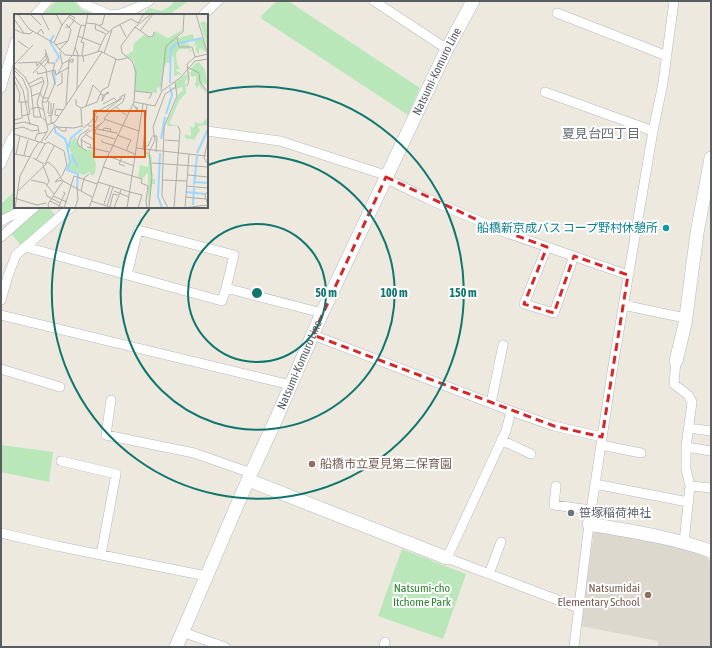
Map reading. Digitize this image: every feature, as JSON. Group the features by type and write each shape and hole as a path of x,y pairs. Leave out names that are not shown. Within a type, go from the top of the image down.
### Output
{"main road":[{"name":"Natsumi-Komuro Line","path":"176,647 249,476 322,313 447,49 473,1"},
{"path":"676,361 686,318 697,233 711,158"},
{"path":"249,476 447,558"},
{"path":"589,524 684,542 711,551"}],"street":[{"path":"36,14 48,1"},
{"path":"80,1 110,14 120,14 149,1"},
{"path":"205,14 218,1"},
{"path":"374,1 447,49"},
{"path":"574,647 595,484 628,275 653,131 663,83 674,1"},
{"path":"557,13 667,56"},
{"path":"1,88 12,67 14,50"},
{"path":"545,92 653,131"},
{"path":"208,131 280,141 382,174 391,181 428,199 488,225 628,275"},
{"path":"1,164 14,136"},
{"path":"1,221 29,208"},
{"path":"1,237 33,208"},
{"path":"1,300 16,255 26,248 70,208"},
{"path":"26,248 222,301 234,255 138,230 127,275"},
{"path":"547,247 524,304 554,313 574,256"},
{"path":"226,288 322,313"},
{"path":"624,305 686,318"},
{"path":"1,315 291,385"},
{"path":"313,335 511,411 641,453"},
{"path":"491,403 503,345"},
{"path":"676,361 674,384 688,395 692,402 686,447 686,469 690,486 684,542"},
{"path":"1,369 60,386"},
{"path":"111,400 106,435 194,453 249,476"},
{"path":"511,411 506,431 447,558 579,608"},
{"path":"689,428 711,431"},
{"path":"502,440 531,454"},
{"path":"686,447 711,451"},
{"path":"60,461 116,474 101,555"},
{"path":"595,484 688,502"},
{"path":"556,486 554,505 591,510"},
{"path":"690,486 711,488"},
{"path":"1,533 206,576"},
{"path":"489,574 501,542"},
{"path":"182,632 225,647"}],"highlighted area":[{"path":"386,177 488,225 547,247 524,304 554,313 574,256 628,275 602,437 554,426 317,338 313,335"}],"shaded area":[{"name":"Natsumidai Elementary School","path":"594,531 664,543 706,556 711,563 711,647 658,647 658,641 580,626"}],"green space":[{"path":"57,1 73,1 82,10 95,14 43,14"},
{"path":"172,1 189,1 170,14 143,14 149,8 162,11 173,4"},
{"path":"277,1 288,1 420,88 408,115 262,19 261,16"},
{"path":"14,192 14,208 23,208 1,216 1,204"},
{"path":"39,208 49,208 56,216 22,246 11,234"},
{"path":"1,445 53,452 49,482 1,472"},
{"name":"Natsumi-cho Itchome Park","path":"402,549 466,574 443,639 378,616"}],"place":[{"name":"船橋新京成バス コープ野村休憩所","path":"666,228"},
{"name":"船橋市立夏見第二保育園","path":"312,464"},
{"name":"笹塚稲荷神社","path":"571,513"},
{"name":"Natsumidai Elementary School","path":"648,595"}],"district":[{"name":"夏見台四丁目","path":"601,133"}]}
